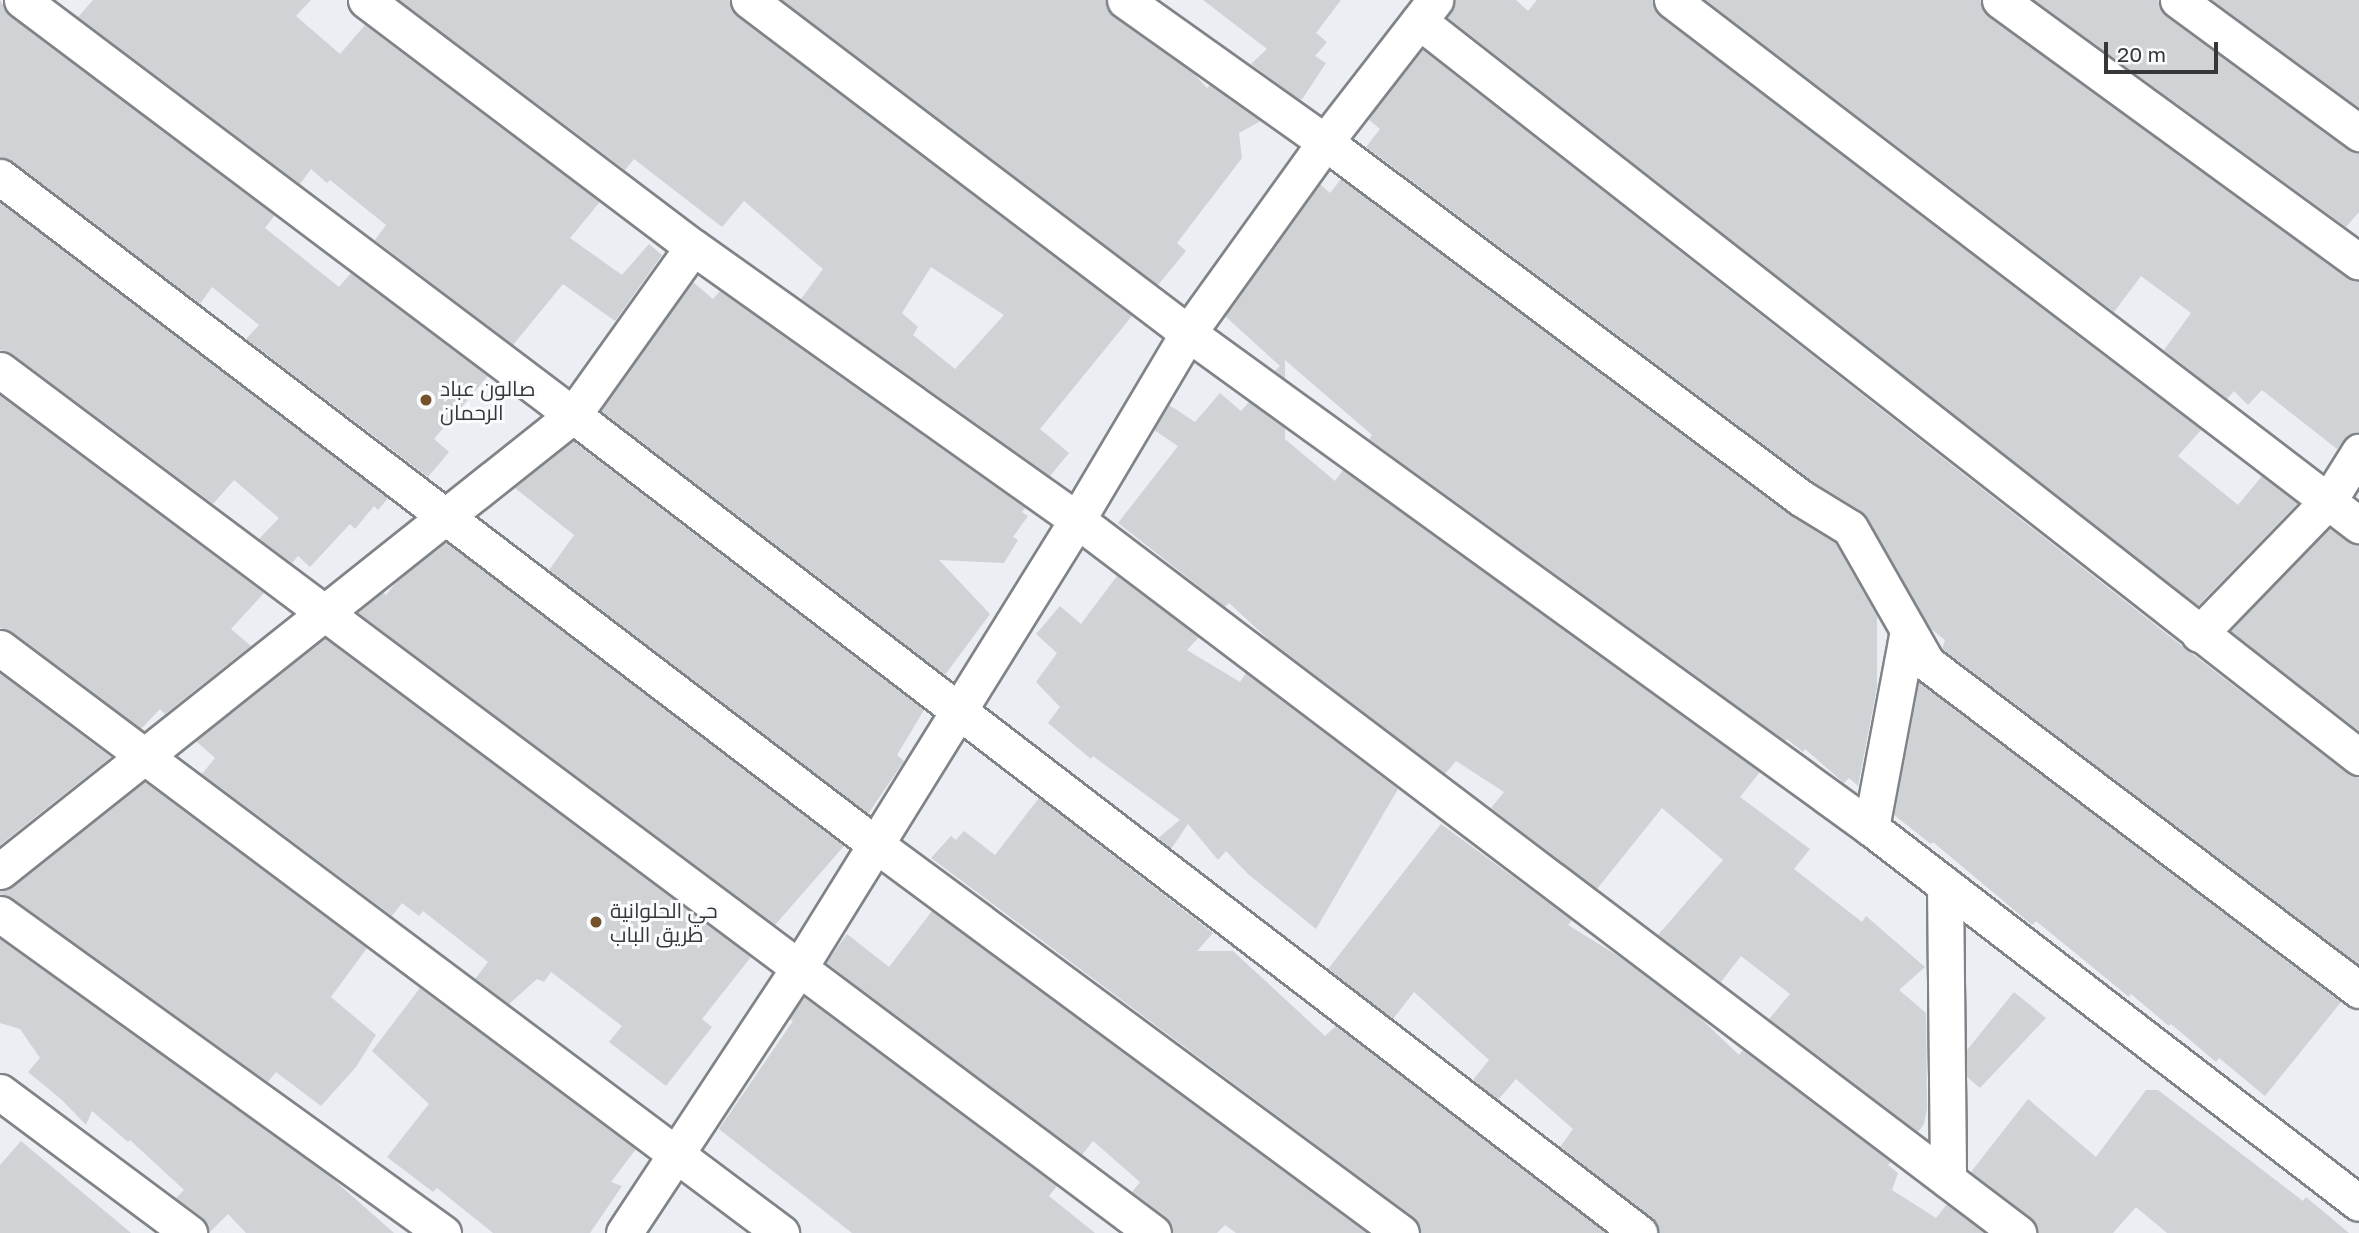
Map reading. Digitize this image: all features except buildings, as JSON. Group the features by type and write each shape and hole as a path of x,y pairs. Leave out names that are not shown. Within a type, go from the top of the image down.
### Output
{"street":[{"path":"22,0 573,415 1639,1233"},
{"path":"366,0 693,247 1077,520 1948,1180 2006,1228"},
{"path":"749,0 1188,333 1871,828 2359,1203"},
{"path":"1125,0 1325,142 1801,498 1850,528 1927,663 2359,990"},
{"path":"1672,0 2359,524"},
{"path":"2000,0 2359,262"},
{"path":"2178,0 2359,133"},
{"path":"624,1233 799,968 957,709 1077,520 1188,333 1325,142 1427,10 2199,634 2359,757"},
{"path":"0,177 875,844 1401,1233"},
{"path":"0,871 573,415 693,247"},
{"path":"0,370 1153,1233"},
{"path":"2199,634 2329,500 2359,452"},
{"path":"1871,828 1908,630"},
{"path":"0,648 782,1233"},
{"path":"1945,885 1948,1180"},
{"path":"0,914 443,1233"},
{"path":"0,1092 189,1233"}],"place":[{"name":"صالون عباد الرحمان","path":"426,400"},
{"name":"حي الحلوانية طريق الباب","path":"596,922"}]}
